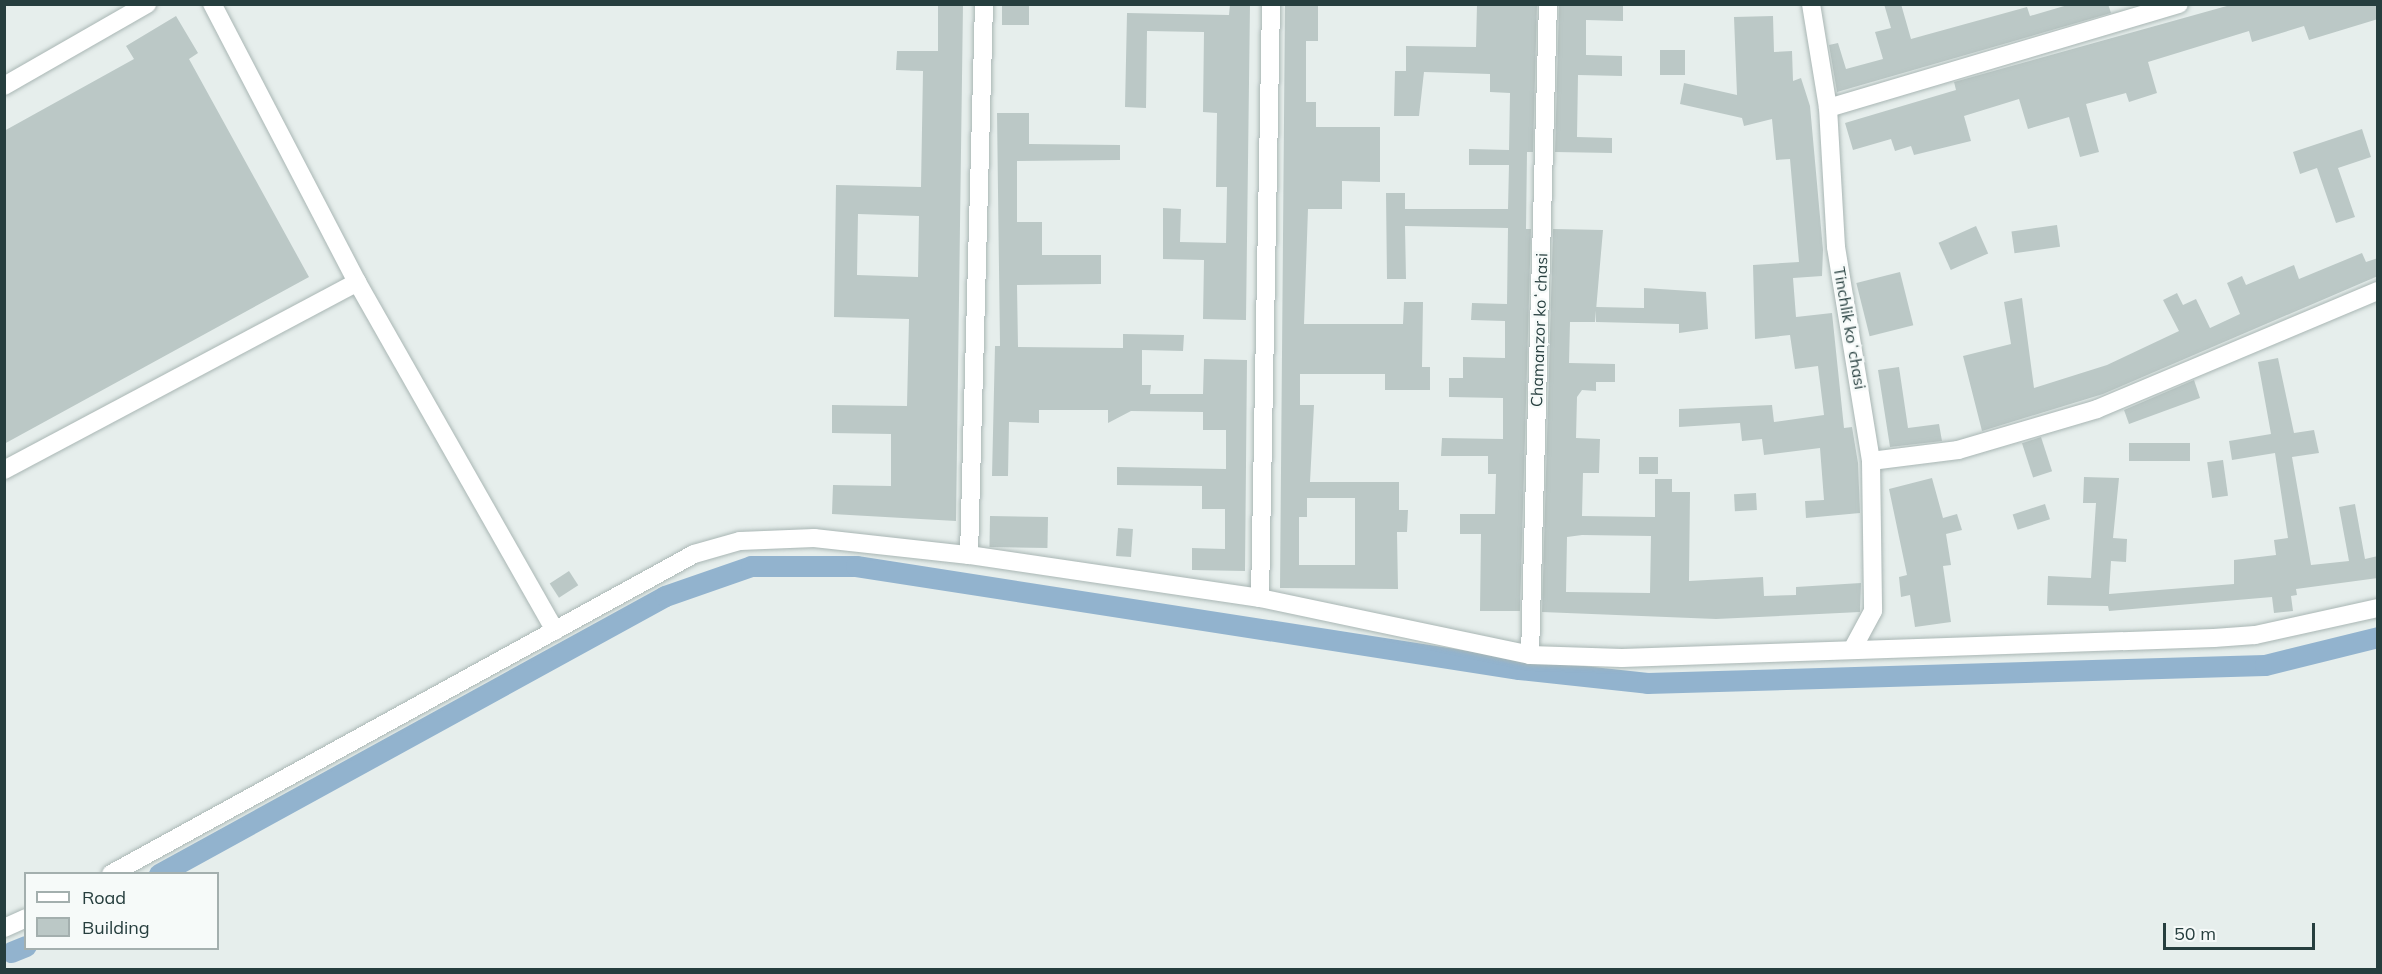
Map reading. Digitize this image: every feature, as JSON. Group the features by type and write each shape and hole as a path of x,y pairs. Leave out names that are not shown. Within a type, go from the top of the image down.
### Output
{"street":[{"path":"4,86 147,4"},
{"path":"212,4 357,282 555,631"},
{"path":"969,555 984,4"},
{"path":"1260,598 1271,4"},
{"name":"Chamanzor koʻchasi","path":"1530,655 1548,4"},
{"name":"Tinchlik koʻchasi","path":"1811,4 1828,108 1836,247 1871,461 1873,611 1853,648"},
{"path":"1828,108 2179,4"},
{"path":"4,470 357,282"},
{"path":"1871,461 1958,450 2097,409 2378,291"},
{"path":"113,872 694,554 740,541 814,538 969,555 1260,598 1530,655 1622,658 1853,648 1941,650 2224,638 2378,608"},
{"path":"5,926 24,919"}],"building":[{"path":"938,4 963,4 956,521 832,514 833,485 891,486 891,434 832,433 832,405 907,406 909,319 834,317 836,185 921,187 923,71 896,70 897,51 938,51","holes":["858,214 919,216 918,277 857,275"]},
{"path":"1002,4 1029,4 1029,25 1002,25"},
{"path":"1230,4 1250,4 1246,320 1203,319 1204,260 1163,259 1163,208 1181,209 1180,242 1226,243 1227,187 1216,187 1217,113 1203,112 1204,32 1147,31 1146,108 1125,107 1127,13 1229,15"},
{"path":"1285,4 1318,4 1318,41 1306,41 1306,102 1316,102 1316,127 1380,127 1380,182 1342,181 1342,209 1308,209 1304,324 1403,324 1404,302 1423,302 1422,367 1430,367 1430,390 1385,390 1385,374 1300,374 1300,405 1314,405 1310,482 1399,482 1399,510 1408,510 1407,532 1397,532 1398,589 1280,588","holes":["1307,498 1355,498 1355,565 1299,565 1299,517 1307,517"]},
{"path":"1477,4 1537,4 1533,152 1527,152 1526,229 1531,229 1520,611 1480,611 1481,534 1460,534 1460,514 1495,514 1496,474 1488,474 1488,456 1441,456 1442,438 1503,439 1503,398 1449,397 1449,378 1463,378 1463,357 1505,358 1505,321 1471,320 1472,303 1507,304 1508,228 1405,226 1406,279 1387,279 1386,193 1405,193 1405,209 1508,209 1509,165 1469,165 1469,149 1509,150 1510,93 1490,92 1490,74 1424,72 1419,116 1394,116 1395,71 1406,71 1406,46 1476,47"},
{"path":"1559,4 1623,4 1623,21 1586,20 1586,55 1622,56 1622,76 1578,75 1577,137 1612,138 1612,153 1555,152"},
{"path":"1884,4 1901,4 1911,39 2027,7 2030,16 2071,4 2108,4 2111,13 1837,92 1829,45 1838,43 1846,69 1883,59 1875,32 1891,28"},
{"path":"2234,4 2378,4 2378,19 2309,40 2304,26 2252,42 2249,31 2148,62 2157,93 2129,102 2126,93 2086,104 2099,152 2080,157 2069,117 2028,129 2019,99 1964,116 1971,141 1914,155 1911,146 1895,151 1891,139 1853,150 1845,123 1956,90 1954,82"},
{"path":"176,16 198,53 189,59 309,277 4,444 4,131 134,59 126,46"},
{"path":"1773,16 1774,52 1792,51 1793,81 1801,78 1810,106 1823,250 1822,276 1793,278 1796,317 1832,313 1844,428 1852,427 1858,463 1860,513 1806,518 1805,501 1824,500 1820,448 1764,455 1762,439 1742,441 1740,423 1679,427 1679,409 1772,405 1774,422 1824,415 1818,366 1795,369 1790,335 1755,339 1753,265 1799,262 1790,159 1776,160 1772,119 1744,126 1742,118 1680,104 1684,83 1737,95 1734,17"},
{"path":"1660,50 1685,50 1685,75 1660,75"},
{"path":"997,113 1029,113 1029,144 1120,145 1120,160 1017,161 1017,222 1042,222 1042,255 1101,255 1101,284 1017,285 1018,347 1123,348 1123,334 1184,335 1183,351 1142,350 1142,385 1151,385 1150,394 1203,394 1204,359 1247,360 1245,571 1192,570 1192,548 1225,549 1225,509 1202,509 1202,486 1117,485 1117,467 1226,469 1226,430 1203,430 1203,412 1131,411 1108,423 1108,410 1039,410 1039,423 1009,422 1008,476 992,476 995,346 1000,346"},
{"path":"2362,129 2371,157 2338,168 2355,217 2336,223 2317,168 2300,174 2293,152"},
{"path":"2057,225 2060,247 2015,253 2011,231"},
{"path":"1976,226 1988,253 1951,270 1939,243"},
{"path":"1553,229 1603,230 1595,322 1570,322 1569,363 1615,364 1615,382 1596,382 1596,391 1582,390 1577,397 1576,438 1600,439 1599,473 1583,473 1582,516 1655,517 1655,479 1672,479 1672,492 1690,492 1689,581 1763,577 1764,596 1796,595 1796,587 1861,583 1860,612 1716,619 1542,612","holes":["1582,535 1651,536 1650,593 1566,592 1567,537"]},
{"path":"2362,253 2366,262 2378,258 2378,276 2103,394 1982,431 1963,356 2011,344 2004,302 2022,298 2034,388 2107,365 2179,331 2163,300 2177,293 2183,305 2196,299 2210,328 2240,314 2227,283 2242,276 2246,285 2294,265 2299,279"},
{"path":"1900,272 1913,325 1870,336 1856,283"},
{"path":"1644,288 1706,292 1708,329 1679,333 1679,324 1596,322 1596,307 1644,308"},
{"path":"2278,358 2294,433 2314,430 2319,453 2292,457 2311,565 2349,561 2339,507 2355,504 2365,559 2378,556 2378,578 2296,589 2297,595 2291,596 2293,611 2274,613 2272,597 2109,611 2108,606 2047,605 2048,576 2091,578 2096,503 2083,503 2084,477 2119,478 2113,538 2127,539 2126,562 2111,561 2109,594 2234,584 2234,560 2276,555 2274,540 2288,538 2275,453 2232,460 2229,441 2271,434 2258,362"},
{"path":"1899,367 1908,428 1939,424 1942,441 1890,447 1878,370"},
{"path":"2194,380 2200,398 2129,424 2124,410"},
{"path":"2041,437 2052,471 2033,477 2022,443"},
{"path":"2129,443 2190,443 2190,461 2129,461"},
{"path":"1639,457 1658,457 1658,474 1639,474"},
{"path":"2223,460 2228,496 2212,498 2207,462"},
{"path":"1932,478 1943,518 1957,514 1962,530 1946,534 1951,565 1943,566 1951,622 1915,627 1910,595 1901,597 1899,577 1907,575 1889,489"},
{"path":"1756,493 1757,510 1735,511 1734,494"},
{"path":"2045,504 2050,519 2018,530 2013,515"},
{"path":"990,516 1048,517 1047,548 989,547"},
{"path":"1118,528 1133,529 1131,557 1116,556"},
{"path":"569,571 578,585 559,598 550,584"}],"waterway":[{"path":"163,872 665,596 751,566 856,566 1519,669 1647,683 2265,665 2378,637"},
{"path":"11,952 24,947"}]}
